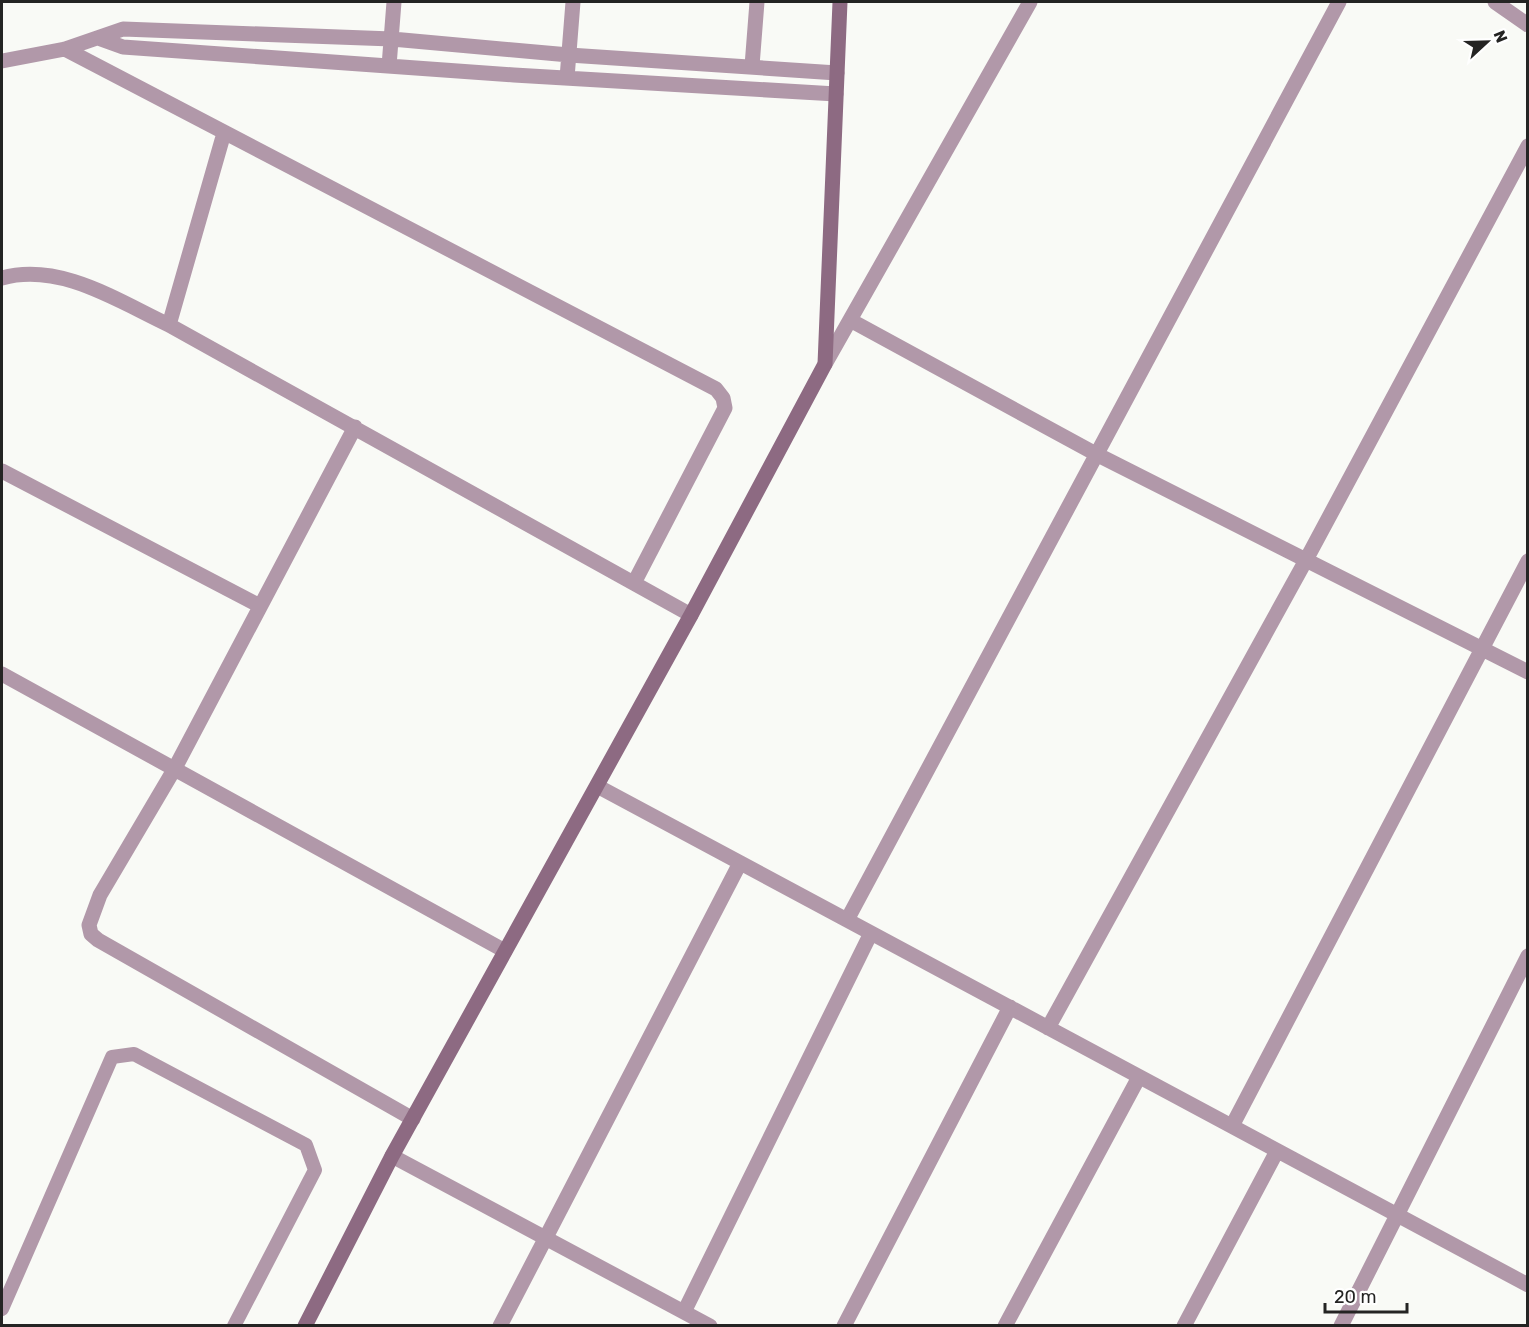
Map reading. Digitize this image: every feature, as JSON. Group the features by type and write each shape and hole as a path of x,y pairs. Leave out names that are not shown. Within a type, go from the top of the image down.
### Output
{"street":[{"path":"389,66 394,2"},
{"path":"567,78 573,2"},
{"path":"752,66 757,2"},
{"path":"825,364 840,2"},
{"path":"304,1326 412,1119 691,615 825,364 1030,2"},
{"path":"847,920 1339,2"},
{"path":"1495,2 1527,25"},
{"path":"2,61 64,49 123,29 392,39 569,55 837,73"},
{"path":"98,38 123,47 836,94"},
{"path":"64,49 716,389 723,398 725,408 634,583"},
{"path":"169,325 224,133"},
{"path":"1048,1028 1306,560 1527,146"},
{"path":"2,278 49,274 82,284 169,325 691,615"},
{"path":"850,320 1096,454 1527,672"},
{"path":"355,427 175,768 100,895 89,925 91,934 412,1119"},
{"path":"2,471 260,606"},
{"path":"1232,1126 1527,561"},
{"path":"2,674 505,951"},
{"path":"597,786 1527,1285"},
{"path":"500,1326 740,863"},
{"path":"684,1312 871,933"},
{"path":"1341,1326 1395,1214 1527,956"},
{"path":"844,1326 1010,1007"},
{"path":"1005,1326 1139,1077"},
{"path":"1184,1326 1277,1151"},
{"path":"392,1156 710,1326"}],"lane":[{"path":"2,1309 112,1057 134,1054 306,1145 315,1170 234,1326"}]}
